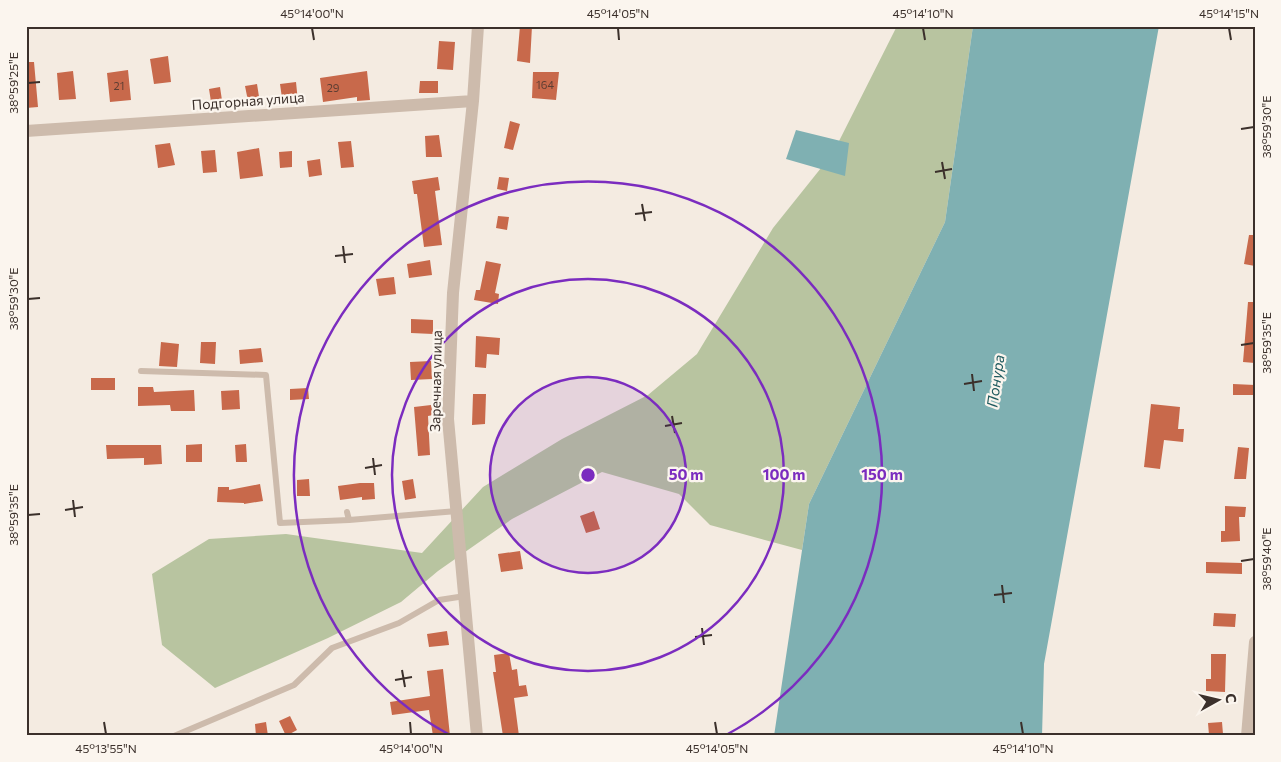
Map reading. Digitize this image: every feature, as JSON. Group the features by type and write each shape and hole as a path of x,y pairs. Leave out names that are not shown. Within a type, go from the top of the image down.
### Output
{"street":[{"name":"Заречная улица","path":"477,736 448,419 453,293 473,101 478,26"},
{"name":"Подгорная улица","path":"26,131 473,101"},
{"path":"1247,736 1255,642"}],"lane":[{"path":"141,371 266,376 280,523 349,520 457,511"},
{"path":"347,512 349,520"},
{"path":"174,736 294,685 332,648 399,623 440,600 465,596"}],"green space":[{"path":"897,26 973,26 945,222 809,504 802,550 710,525 679,494 602,472 512,519 438,571 401,602 328,638 215,688 162,645 152,574 209,539 286,534 422,553 483,487 562,439 648,395 697,354 773,228 833,153"}],"water":[{"name":"Понура","path":"973,26 1159,26 1044,664 1042,736 774,736 809,504 945,222"},
{"path":"796,130 849,143 845,176 786,159"}],"building":[{"path":"520,26 532,26 530,63 517,61"},
{"path":"439,41 455,42 453,70 437,69"},
{"path":"168,56 171,82 154,84 150,59"},
{"path":"26,62 34,62 38,107 26,108"},
{"path":"128,70 131,100 110,102 107,73"},
{"path":"73,71 76,99 59,100 57,73"},
{"path":"367,71 370,100 357,101 357,97 323,102 320,78"},
{"path":"533,72 559,72 556,100 532,98"},
{"path":"420,81 438,81 438,93 419,93"},
{"path":"296,82 298,102 283,105 280,84"},
{"path":"257,84 260,103 249,106 245,86"},
{"path":"220,87 223,107 212,108 209,89"},
{"path":"510,121 520,124 513,150 504,148"},
{"path":"439,135 442,157 426,157 425,136"},
{"path":"351,141 354,167 341,168 338,142"},
{"path":"170,143 175,165 158,168 155,145"},
{"path":"259,148 263,176 240,179 237,152"},
{"path":"215,150 217,172 203,173 201,151"},
{"path":"292,151 292,167 280,168 279,152"},
{"path":"320,159 322,175 309,177 307,161"},
{"path":"438,177 440,190 435,191 442,245 424,247 417,194 414,194 412,181"},
{"path":"499,177 509,178 507,191 497,189"},
{"path":"498,216 509,217 507,230 496,228"},
{"path":"1249,235 1255,235 1255,266 1244,264"},
{"path":"430,260 432,275 409,278 407,264"},
{"path":"486,261 501,264 495,293 499,294 498,304 474,300 476,290 480,290"},
{"path":"394,277 396,294 379,296 376,279"},
{"path":"1248,302 1255,302 1255,363 1243,362"},
{"path":"411,319 433,320 433,334 411,333"},
{"path":"476,336 500,338 499,355 487,354 486,368 475,367"},
{"path":"161,342 179,344 177,367 159,366"},
{"path":"201,342 216,342 215,364 200,363"},
{"path":"261,348 263,362 240,364 239,350"},
{"path":"431,361 432,379 411,380 410,362"},
{"path":"91,378 115,378 115,390 91,390"},
{"path":"1233,384 1255,385 1255,395 1233,395"},
{"path":"138,387 153,387 154,392 194,390 195,411 171,411 170,405 138,406"},
{"path":"308,388 309,399 290,400 290,389"},
{"path":"239,390 240,409 222,410 221,391"},
{"path":"473,394 486,394 485,424 472,425"},
{"path":"1151,404 1180,407 1178,429 1184,429 1183,442 1164,440 1160,469 1144,467"},
{"path":"431,405 433,415 428,416 430,455 418,456 414,407"},
{"path":"202,444 202,462 186,462 186,445"},
{"path":"246,444 247,462 236,462 235,445"},
{"path":"106,445 161,445 162,464 144,465 144,458 107,459"},
{"path":"1238,447 1249,448 1246,479 1234,479"},
{"path":"309,479 310,496 297,496 297,480"},
{"path":"413,479 416,498 405,500 402,481"},
{"path":"374,483 375,499 362,500 362,497 340,500 338,486"},
{"path":"260,484 263,501 244,504 217,502 218,487 229,487 229,490"},
{"path":"1225,506 1246,507 1245,517 1239,517 1240,541 1221,542 1221,531 1225,531"},
{"path":"594,511 600,529 586,533 580,516"},
{"path":"520,551 523,569 501,572 498,554"},
{"path":"1206,562 1242,563 1242,574 1206,573"},
{"path":"1214,613 1236,614 1235,627 1213,626"},
{"path":"447,631 449,645 429,647 427,634"},
{"path":"509,653 512,670 517,669 519,686 526,685 528,696 514,698 519,736 503,736 493,672 496,672 494,655"},
{"path":"1211,654 1226,654 1225,692 1206,691 1206,679 1211,679"},
{"path":"443,669 450,736 433,736 429,710 392,715 390,702 430,696 427,671"},
{"path":"290,716 297,730 286,736 279,721"},
{"path":"266,722 268,736 256,736 255,724"},
{"path":"1222,722 1223,734 1209,735 1208,723"}]}
